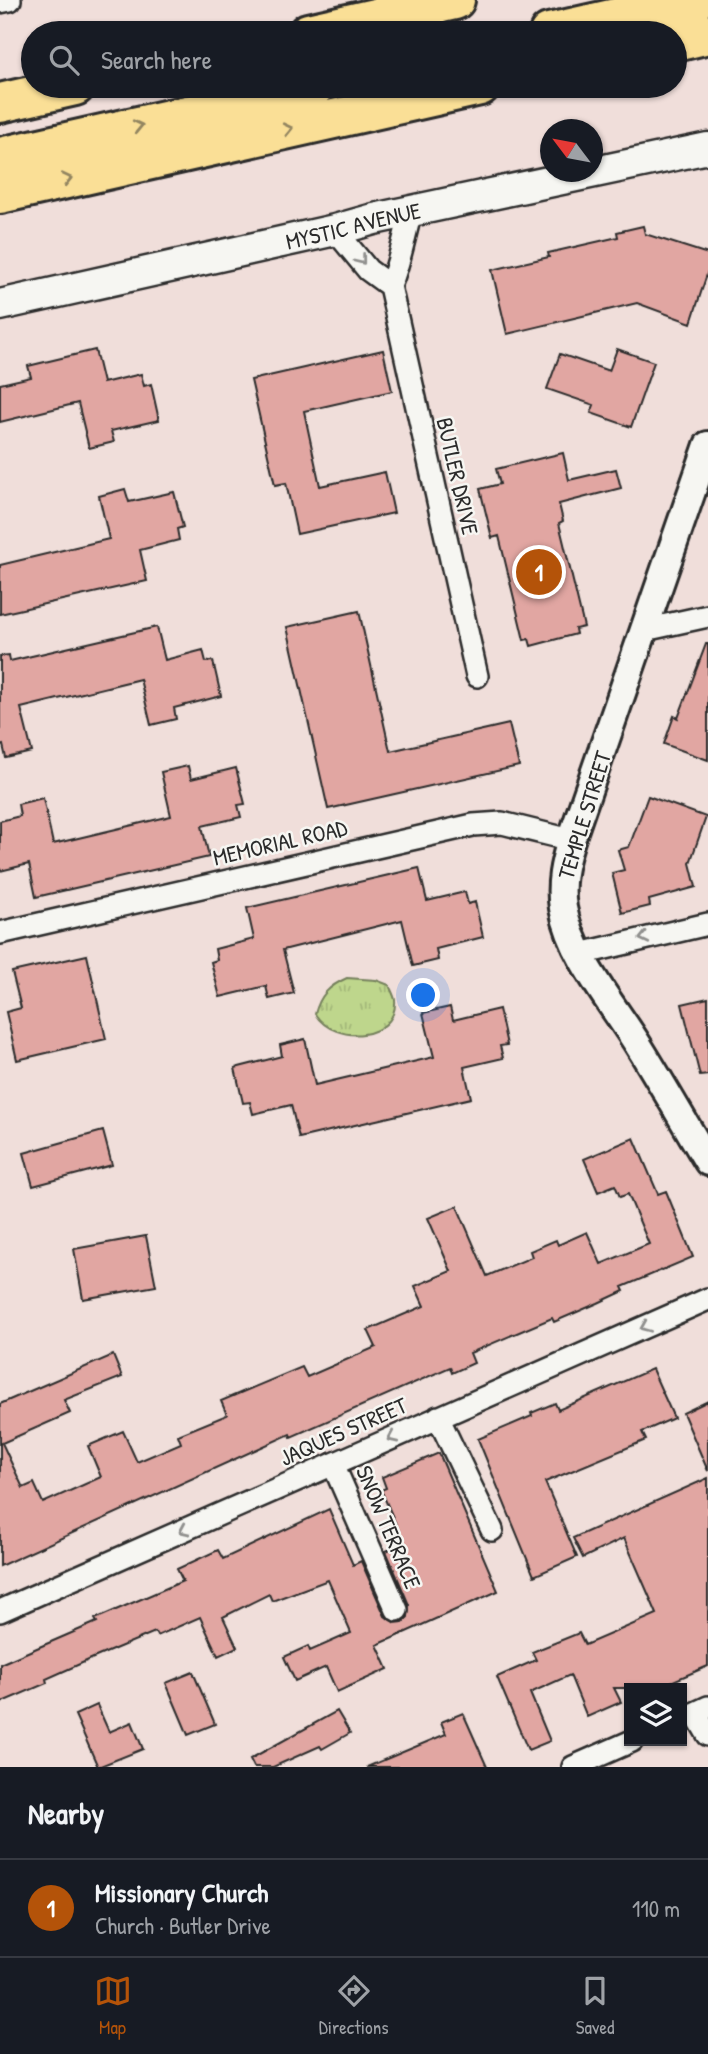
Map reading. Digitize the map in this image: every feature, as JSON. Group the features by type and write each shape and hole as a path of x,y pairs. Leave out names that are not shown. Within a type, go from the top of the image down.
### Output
{"highway":[{"path":"361,21 455,0"},
{"path":"602,21 696,0"},
{"path":"687,39 708,34"},
{"path":"0,103 22,98"},
{"path":"0,157 263,98"},
{"path":"0,194 427,98"}],"main road":[{"name":"MYSTIC AVENUE","path":"0,305 374,219 708,148"}],"street":[{"path":"0,2 10,0"},
{"path":"335,230 368,270 390,286 400,263 401,244 411,212"},
{"name":"BUTLER DRIVE","path":"390,286 477,676"},
{"name":"TEMPLE STREET","path":"708,445 571,840 563,869 561,895 569,930 580,954 708,1162"},
{"path":"644,630 708,616"},
{"name":"MEMORIAL ROAD","path":"0,933 473,825 509,824 571,840"},
{"path":"580,954 708,924"},
{"name":"JAQUES STREET","path":"0,1611 708,1299"},
{"path":"438,1417 492,1530"},
{"name":"SNOW TERRACE","path":"334,1464 397,1610"},
{"path":"695,1713 708,1735"},
{"path":"573,1767 624,1745"}],"green space":[{"path":"347,978 376,980 389,985 395,1000 393,1013 387,1024 364,1034 350,1034 336,1031 324,1024 315,1014 326,992"}],"building":[{"path":"643,226 645,234 708,254 708,271 691,323 637,303 507,334 492,270 549,257 548,253 618,237 617,232"},
{"path":"617,349 654,362 631,427 591,413 594,405 547,389 560,354 609,371"},
{"path":"95,350 103,383 141,374 144,386 151,384 159,420 111,431 114,442 89,448 78,403 0,422 0,384 31,377 28,366"},
{"path":"383,350 392,391 304,411 320,486 385,472 394,513 297,534 286,483 275,485 251,380"},
{"path":"563,453 569,480 616,469 621,488 559,504 563,521 559,523 584,627 575,629 576,634 531,646 529,639 524,640 499,536 492,538 480,489 500,484 496,469"},
{"path":"125,489 129,502 174,492 183,527 177,529 179,540 140,550 147,581 0,614 0,565 109,539 99,496"},
{"path":"359,611 390,751 509,724 519,766 328,809 287,627"},
{"path":"157,627 165,660 203,650 206,662 213,661 221,696 174,708 176,719 151,725 140,679 21,708 32,752 6,758 3,745 0,746 0,656 9,655 10,661"},
{"path":"706,644 708,760 664,744 674,716 678,718"},
{"path":"188,766 191,779 236,768 245,804 238,805 241,817 202,826 209,857 36,897 29,864 0,871 0,821 20,816 18,804 43,798 53,844 171,816 161,772"},
{"path":"648,796 706,817 690,863 696,887 649,900 650,906 622,913 612,873 624,870 618,850 629,847"},
{"path":"419,868 427,901 465,892 468,904 475,902 483,937 436,949 438,960 413,966 402,920 283,950 294,993 269,999 266,986 220,997 211,962 217,960 215,949 254,939 247,908"},
{"path":"87,955 106,1039 17,1060 6,1012 21,1008 12,972"},
{"path":"708,998 708,1075 700,1076 682,1004"},
{"path":"450,1007 453,1020 499,1009 507,1045 500,1046 503,1058 464,1067 471,1098 299,1138 291,1105 253,1114 250,1102 243,1103 235,1068 282,1056 280,1045 305,1039 315,1085 434,1057 423,1013"},
{"path":"103,1131 112,1165 33,1186 24,1153"},
{"path":"634,1138 658,1194 666,1191 693,1257 622,1287 624,1291 554,1322 552,1318 470,1353 474,1363 452,1373 450,1367 291,1437 290,1434 0,1566 0,1404 113,1355 122,1377 64,1400 70,1413 2,1443 23,1488 34,1483 43,1503 101,1477 88,1446 123,1431 137,1462 181,1443 178,1435 227,1415 221,1401 302,1367 307,1377 376,1347 368,1330 424,1306 415,1286 451,1271 428,1218 457,1206 487,1276 532,1257 530,1251 556,1240 558,1245 587,1232 601,1264 649,1244 628,1194 620,1197 615,1185 598,1192 584,1159"},
{"path":"146,1236 156,1286 83,1299 74,1249"},
{"path":"652,1369 674,1418 642,1432 646,1440 545,1482 577,1557 534,1576 478,1439 555,1403 558,1410"},
{"path":"708,1401 708,1471 683,1413"},
{"path":"439,1453 498,1591 377,1645 388,1669 337,1692 326,1667 295,1681 284,1657 308,1646 310,1651 351,1633 328,1580 272,1601 269,1594 223,1617 237,1647 218,1656 200,1617 157,1636 155,1632 91,1659 46,1679 47,1683 0,1703 0,1664 183,1581 177,1569 218,1550 223,1559 329,1509 353,1565 361,1561 385,1616 395,1623 403,1622 408,1617 409,1605 386,1551 404,1543 381,1490 386,1488 382,1477"},
{"path":"708,1478 708,1666 669,1683 624,1683 624,1688 614,1688 621,1702 587,1717 570,1675 530,1693 550,1741 528,1750 497,1677 536,1660 532,1652 579,1633 585,1645 657,1614 624,1538 583,1558 573,1538"},
{"path":"193,1672 215,1724 188,1735 166,1683"},
{"path":"97,1705 109,1732 132,1722 143,1749 98,1767 75,1715"},
{"path":"337,1711 350,1733 322,1749 320,1746 273,1767 254,1767 250,1759"},
{"path":"463,1713 487,1767 367,1767 446,1734 441,1722"}],"place":[{"name":"Missionary Church","path":"539,572"}]}
